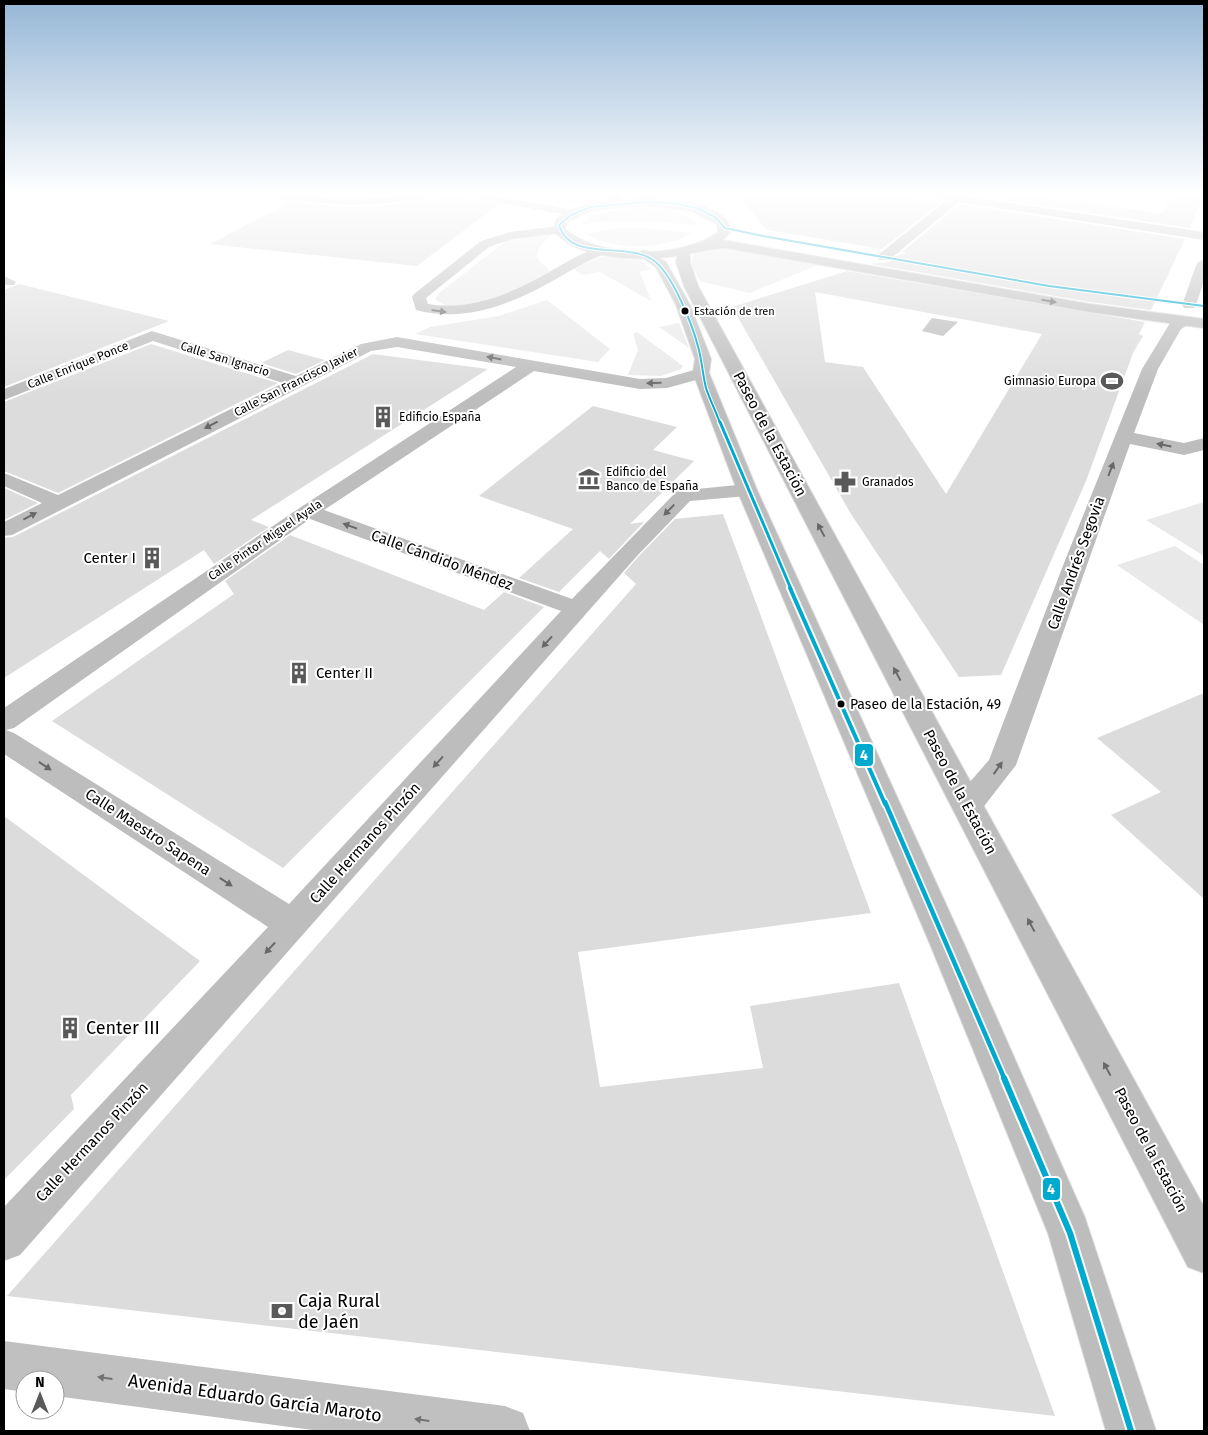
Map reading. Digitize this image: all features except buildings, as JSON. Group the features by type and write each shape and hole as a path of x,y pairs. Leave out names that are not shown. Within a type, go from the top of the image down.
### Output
{"main road":[{"path":"464,261 419,297 421,307 440,312 465,311 492,304 528,289 579,261"},
{"path":"654,261 661,265 683,305 702,360 701,373 747,490 947,944 1070,1233 1131,1431"},
{"name":"Paseo de la Estación","path":"684,261 691,286 1204,1251"},
{"path":"823,261 1090,308 1193,317 1204,306"},
{"path":"907,261 1049,286 1193,317"},
{"path":"1193,317 1204,263"},
{"name":"Calle Andrés Segovia","path":"967,806 1001,764 1150,369 1176,326 1193,317"},
{"name":"Calle San Ignacio","path":"152,336 298,382"},
{"name":"Calle Enrique Ponce","path":"4,395 152,336"},
{"name":"Calle San Francisco Javier","path":"4,530 367,347 397,342 640,384 668,383 701,373"},
{"name":"Calle Pintor Miguel Ayala","path":"4,721 308,511 530,365"},
{"path":"1124,437 1184,449 1204,444"},
{"path":"4,479 57,502"},
{"name":"Calle Hermanos Pinzón","path":"4,1239 576,609 684,495 747,490"},
{"name":"Calle Cándido Méndez","path":"308,511 576,609"},
{"name":"Calle Maestro Sapena","path":"4,740 292,924"}],"street":[{"name":"Avenida Eduardo García Maroto","path":"4,1365 505,1431"}],"shaded area":[{"path":"480,261 540,261 550,271 526,285 476,304 446,305 435,299 440,292"},
{"path":"583,261 641,261 651,269 640,272 651,301 600,272 582,275 569,266"},
{"path":"692,261 797,261 817,265 750,293 700,281"},
{"path":"547,300 610,349 598,362 415,334 430,327 499,316"},
{"path":"932,318 958,322 943,336 922,331"},
{"path":"679,323 689,348 659,327"},
{"path":"637,332 683,366 681,369 661,376 628,375 638,350 633,334"},
{"path":"1204,502 1204,556 1146,520"},
{"path":"1175,546 1204,565 1204,625 1117,565"}],"transit line":[{"name":"4","path":"654,261 665,271 678,294 699,349 706,387 747,490 947,944 1070,1233 1131,1431"},
{"name":"4","path":"906,261 1049,286 1204,306"}],"place":[{"name":"Estación de tren","path":"685,311"},
{"name":"Gimnasio Europa","path":"1112,381"},
{"name":"Edificio España","path":"383,417"},
{"name":"Edificio del Banco de España","path":"589,479"},
{"name":"Granados","path":"845,482"},
{"name":"Center I","path":"152,558"},
{"name":"Center II","path":"299,673"},
{"name":"Paseo de la Estación, 49","path":"841,704"},
{"name":"Center III","path":"70,1028"},
{"name":"Caja Rural de Jaén","path":"282,1311"}]}
